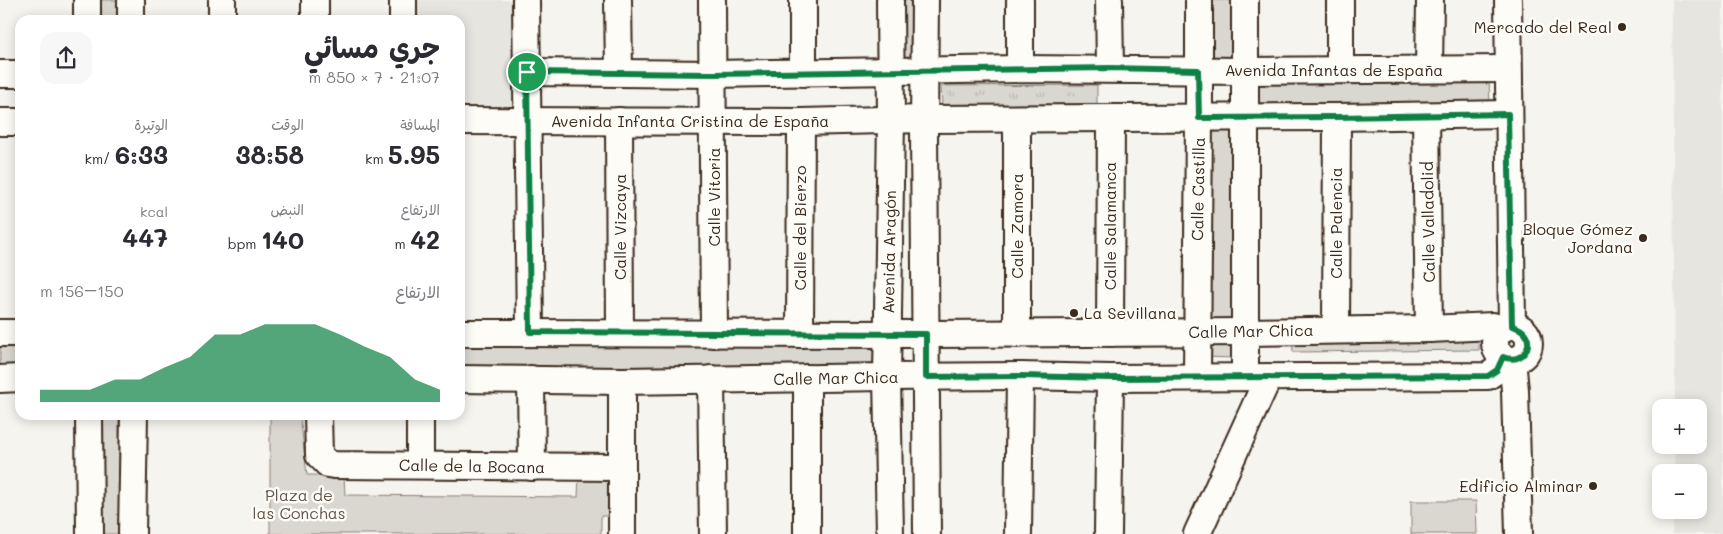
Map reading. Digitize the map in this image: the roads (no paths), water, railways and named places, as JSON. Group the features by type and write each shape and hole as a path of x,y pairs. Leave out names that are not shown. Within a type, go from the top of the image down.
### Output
{"street":[{"path":"87,0 87,15"},
{"path":"131,0 131,15"},
{"path":"222,0 222,15"},
{"path":"315,0 315,15"},
{"path":"403,0 403,15"},
{"path":"526,0 530,332"},
{"path":"618,0 619,72"},
{"name":"Calle Vitoria","path":"712,0 714,334"},
{"path":"803,0 803,73"},
{"name":"Avenida Aragón","path":"890,0 891,120 887,377 890,534"},
{"path":"926,0 927,534"},
{"path":"1020,0 1020,69"},
{"path":"1109,0 1110,68"},
{"name":"Calle Castilla","path":"1197,377 1199,0"},
{"path":"1197,534 1256,378 1246,332 1245,0"},
{"path":"1340,0 1340,69"},
{"path":"1429,70 1430,0"},
{"path":"1508,0 1507,328 1497,334 1495,340 1498,352 1508,358 1515,390 1519,534"},
{"name":"Avenida Infantas de España","path":"527,72 713,74 1110,68 1198,70 1508,69"},
{"path":"0,74 15,74"},
{"path":"891,120 1508,114"},
{"name":"Calle Valladolid","path":"1426,116 1429,329"},
{"name":"Calle Palencia","path":"1336,330 1337,117"},
{"name":"Calle Zamora","path":"1017,119 1017,334"},
{"name":"Calle Salamanca","path":"1110,333 1111,119"},
{"name":"Avenida Infanta Cristina de España","path":"465,121 801,122 891,120"},
{"name":"Calle Vizcaya","path":"619,121 620,333"},
{"path":"0,122 15,122"},
{"name":"Calle del Bierzo","path":"800,334 801,122"},
{"name":"Calle Mar Chica","path":"465,333 1017,334 1429,329 1493,326 1507,328"},
{"path":"0,332 15,333"},
{"name":"Calle Mar Chica","path":"465,379 1488,376 1497,370 1508,358"},
{"path":"1018,534 1020,376"},
{"path":"0,378 15,378"},
{"path":"807,378 807,534"},
{"path":"1108,534 1110,378"},
{"path":"531,379 532,467"},
{"path":"711,379 712,534"},
{"path":"622,380 622,534"},
{"path":"89,420 90,534"},
{"path":"132,534 134,420"},
{"name":"Calle de la Bocana","path":"318,420 319,455 328,464 334,465 622,467"},
{"path":"420,420 420,465"}],"place":[{"name":"Mercado del Real","path":"1622,27"},
{"name":"Bloque Gómez Jordana","path":"1643,238"},
{"name":"La Sevillana","path":"1074,313"},
{"name":"Edificio Alminar","path":"1593,486"}],"park label":[{"name":"Plaza de las Conchas","path":"299,504"}]}
